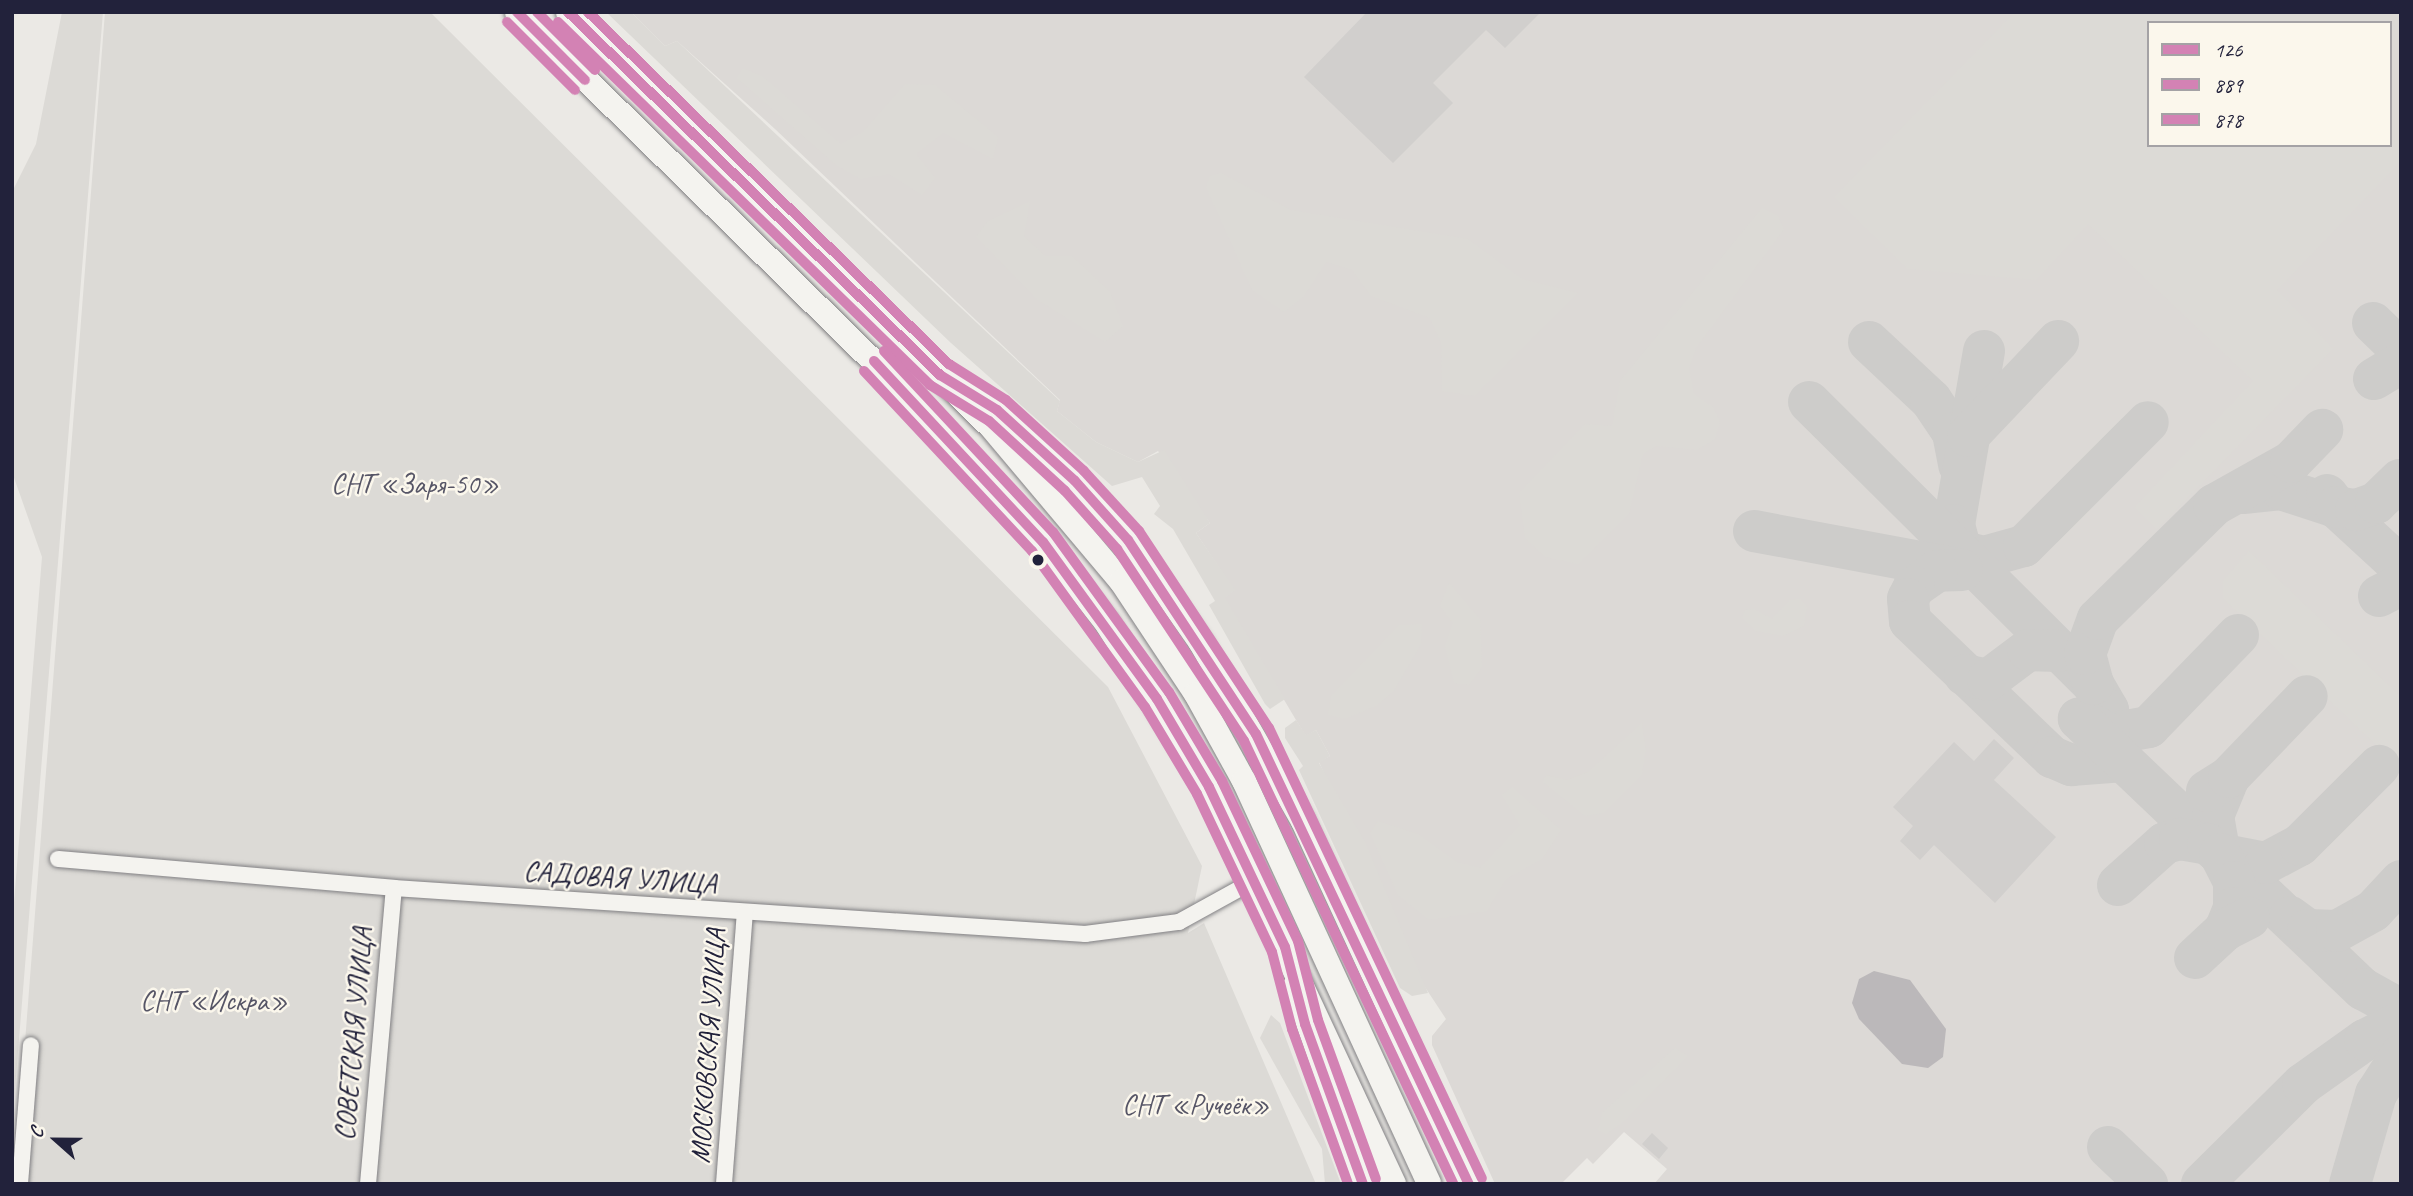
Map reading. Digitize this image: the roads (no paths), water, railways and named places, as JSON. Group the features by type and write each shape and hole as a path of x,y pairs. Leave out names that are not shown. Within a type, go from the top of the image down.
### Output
{"main road":[{"path":"517,12 916,403 1043,542 1139,669 1209,787 1255,880 1394,1184"},
{"path":"568,12 940,375 1107,562 1196,694 1274,841 1429,1184"},
{"path":"940,375 997,410 1108,515 1200,643 1256,734 1469,1184"},
{"path":"1285,947 1305,1024 1363,1184"}],"street":[{"name":"САДОВАЯ УЛИЦА","path":"58,859 394,888 1085,934 1179,922 1255,880"},
{"name":"СОВЕТСКАЯ УЛИЦА","path":"368,1184 394,888"},
{"name":"МОСКОВСКАЯ УЛИЦА","path":"724,1184 745,912"},
{"path":"20,1184 31,1045"}],"park label":[{"name":"СНТ «Заря-50»","path":"415,484"},
{"name":"СНТ «Искра»","path":"214,1001"},
{"name":"СНТ «Ручеёк»","path":"1196,1105"}]}
